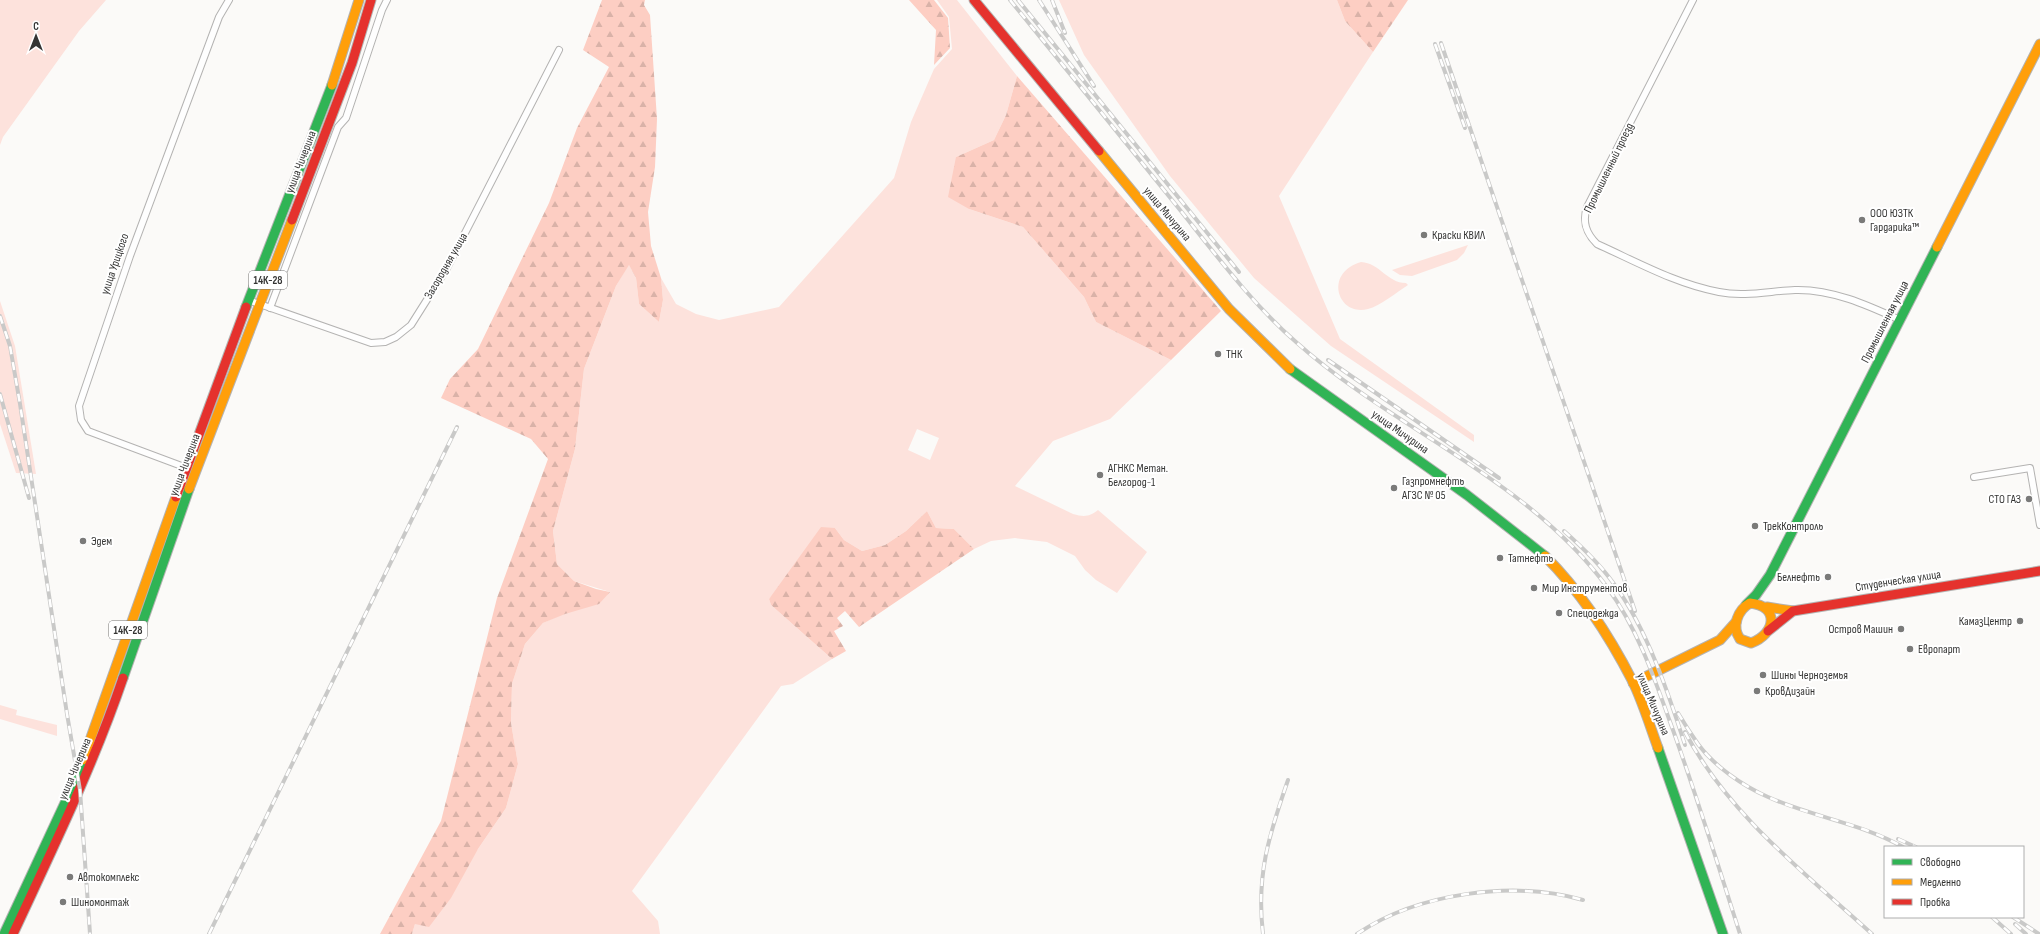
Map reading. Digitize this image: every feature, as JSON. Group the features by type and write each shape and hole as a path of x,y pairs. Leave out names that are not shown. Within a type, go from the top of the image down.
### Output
{"main road":[{"name":"улица Чичерина","path":"13,934 80,790 109,719 248,300 330,90 359,0"},
{"name":"улица Чичерина","path":"4,934 76,776 99,717 138,600 259,304 352,63 371,0"},
{"name":"улица Мичурина","path":"974,0 1229,309 1260,341 1286,366 1467,495 1540,550 1563,574 1598,623 1633,683 1661,754 1723,934"},
{"name":"Промышленная улица","path":"1746,605 1764,584 2040,44"},
{"name":"Студенческая улица","path":"1768,631 1780,619 1793,611 2040,571"},
{"path":"1764,584 1766,607 1771,617 1768,631 1764,637 1756,642 1748,642 1742,639 1736,632 1736,622 1739,613 1746,605 1758,603 1766,607 1793,611"},
{"path":"1633,683 1720,640 1736,622"},
{"path":"1720,640 1742,639"}],"street":[{"name":"улица Урицкого","path":"191,469 88,431 81,420 79,406 130,256 219,17 228,0"},
{"path":"270,308 338,127 346,118 382,10 387,0"},
{"name":"Промышленный проезд","path":"1693,0 1587,207 1584,216 1585,226 1589,236 1597,244 1661,274 1719,292 1737,294 1796,290 1825,292 1853,300 1900,320"},
{"name":"Загородняя улица","path":"248,300 371,343 385,342 396,337 411,325 446,268 559,50"},
{"path":"1974,477 2030,468 2040,525"}],"shaded area":[{"path":"0,0 106,0 79,31 3,137 0,145"},
{"path":"937,0 957,0 1017,76 1006,115 994,140 956,157 969,209 1023,227 1084,297 1096,322 1171,360 1110,419 1053,441 1015,486 1073,514 1086,516 1098,510 1147,552 1117,593 1096,580 1085,570 1075,556 1047,542 1015,538 991,541 974,549 954,529 936,528 927,511 906,531 885,545 862,551 844,540 835,528 769,599 771,605 832,659 793,684 781,686 632,891 658,921 660,934 412,934 415,924 478,849 506,808 518,764 511,723 512,684 525,644 543,623 610,592 574,581 557,564 553,531 575,449 584,369 616,286 629,264 636,278 639,304 659,322 663,300 661,278 676,304 696,314 719,320 779,307 894,178 911,122 934,69 952,49 949,17","holes":["917,429 939,438 930,460 908,450"]},
{"path":"1059,0 1337,0 1345,21 1373,52 1279,196 1340,339 1474,435 1474,442 1331,346 1254,278 1170,176 1084,55"},
{"path":"1468,245 1464,253 1457,260 1412,276 1400,275 1392,270"},
{"path":"1361,262 1368,263 1379,269 1388,277 1408,285 1383,302 1368,309 1358,310 1349,307 1343,301 1339,293 1339,284 1342,275 1349,268"},
{"path":"0,301 15,346 36,474 16,473 0,424"},
{"path":"0,705 17,710 16,715 57,725 57,736 0,719"}],"green space":[{"path":"602,0 645,0 644,5 650,15 657,119 655,167 648,212 651,246 661,278 663,300 659,322 639,304 636,278 629,265 616,286 584,369 575,449 553,531 557,564 574,581 596,589 610,592 599,604 565,614 543,623 525,644 512,684 511,723 518,764 506,808 478,849 451,898 429,927 415,924 412,934 380,934 441,821 497,598 548,459 531,439 441,398 450,379 478,349 549,203 577,128 609,67 583,50"},
{"path":"909,0 934,0 948,18 950,48 934,65 936,30"},
{"path":"1337,0 1408,0 1373,52 1345,21"},
{"path":"1017,76 1221,311 1171,360 1096,322 1084,297 1023,227 969,209 948,197 956,157 994,140 1006,115"},
{"path":"927,511 936,528 954,529 974,549 859,627 845,611 837,618 843,626 834,631 846,651 832,659 771,605 769,599 821,527 835,528 844,540 862,551 885,545 906,531"}],"railway":[{"path":"1010,0 1231,274 1279,326 1334,373 1499,485 1538,515 1575,549 1607,587 1627,618 1657,685 1697,799 1740,934"},
{"path":"1018,0 1239,272"},
{"path":"1039,0 1094,86"},
{"path":"1052,0 1065,33"},
{"path":"1441,43 1635,611"},
{"path":"1435,44 1465,128"},
{"path":"0,316 10,346 20,404 80,790 90,934"},
{"path":"1328,360 1499,478"},
{"path":"0,394 29,498"},
{"path":"209,934 457,427"},
{"path":"1564,531 1609,577 1637,621 1656,662 1685,745"},
{"path":"1678,713 1695,740 1712,760 1730,775 1749,787 1785,804 1870,832 1901,846"},
{"path":"1685,732 1703,762 1723,790 1745,816 1795,865 1872,934"},
{"path":"1263,934 1261,913 1263,874 1270,837 1288,780"},
{"path":"1898,839 1914,846"},
{"path":"1357,934 1381,920 1408,909 1436,900 1466,894 1497,891 1527,891 1556,894 1583,900"},
{"path":"1993,918 2011,934"},
{"path":"2015,918 2039,934"},
{"path":"2015,924 2026,934"}],"traffic: fast":[{"path":"246,307 332,85"},
{"path":"1746,605 1756,595 1770,575 1937,247"},
{"path":"1290,369 1467,495 1545,556"},
{"path":"123,678 189,489"},
{"path":"1658,748 1723,934"},
{"path":"4,934 70,792 83,760"}],"traffic: slow":[{"path":"332,85 359,0"},
{"path":"1937,247 2040,44"},
{"path":"1099,151 1229,309 1290,369"},
{"path":"189,489 292,220"},
{"path":"83,760 176,497"},
{"path":"1545,556 1583,600 1615,648 1637,690 1658,748"},
{"path":"1750,603 1760,605 1766,609 1770,615 1771,621 1770,627 1766,633 1751,643 1740,639 1736,629 1739,614 1750,603"},
{"path":"1767,607 1793,611"},
{"path":"1633,683 1720,640 1736,622"}],"traffic: jam":[{"path":"292,220 352,63 371,0"},
{"path":"974,0 1099,151"},
{"path":"176,497 246,307"},
{"path":"1768,631 1793,611 2040,571"},
{"path":"13,934 85,776 123,678"}],"place":[{"name":"ООО ЮЗТК Гардарика™","path":"1862,220"},
{"name":"Краски КВИЛ","path":"1424,235"},
{"name":"ТНК","path":"1218,354"},
{"name":"АГНКС Метан. Белгород-1","path":"1100,475"},
{"name":"Газпромнефть АГЗС № 05","path":"1394,488"},
{"name":"СТО ГАЗ","path":"2029,499"},
{"name":"ТрекКонтроль","path":"1755,526"},
{"name":"Эдем","path":"83,541"},
{"name":"Татнефть","path":"1500,558"},
{"name":"Белнефть","path":"1828,577"},
{"name":"Мир Инструментов","path":"1534,588"},
{"name":"Спецодежда","path":"1559,613"},
{"name":"КамазЦентр","path":"2020,621"},
{"name":"Остров Машин","path":"1901,629"},
{"name":"Европарт","path":"1910,649"},
{"name":"Шины Черноземья","path":"1763,675"},
{"name":"КровДизайн","path":"1757,691"},
{"name":"Автокомплекс","path":"70,877"},
{"name":"Шиномонтаж","path":"63,902"}]}
